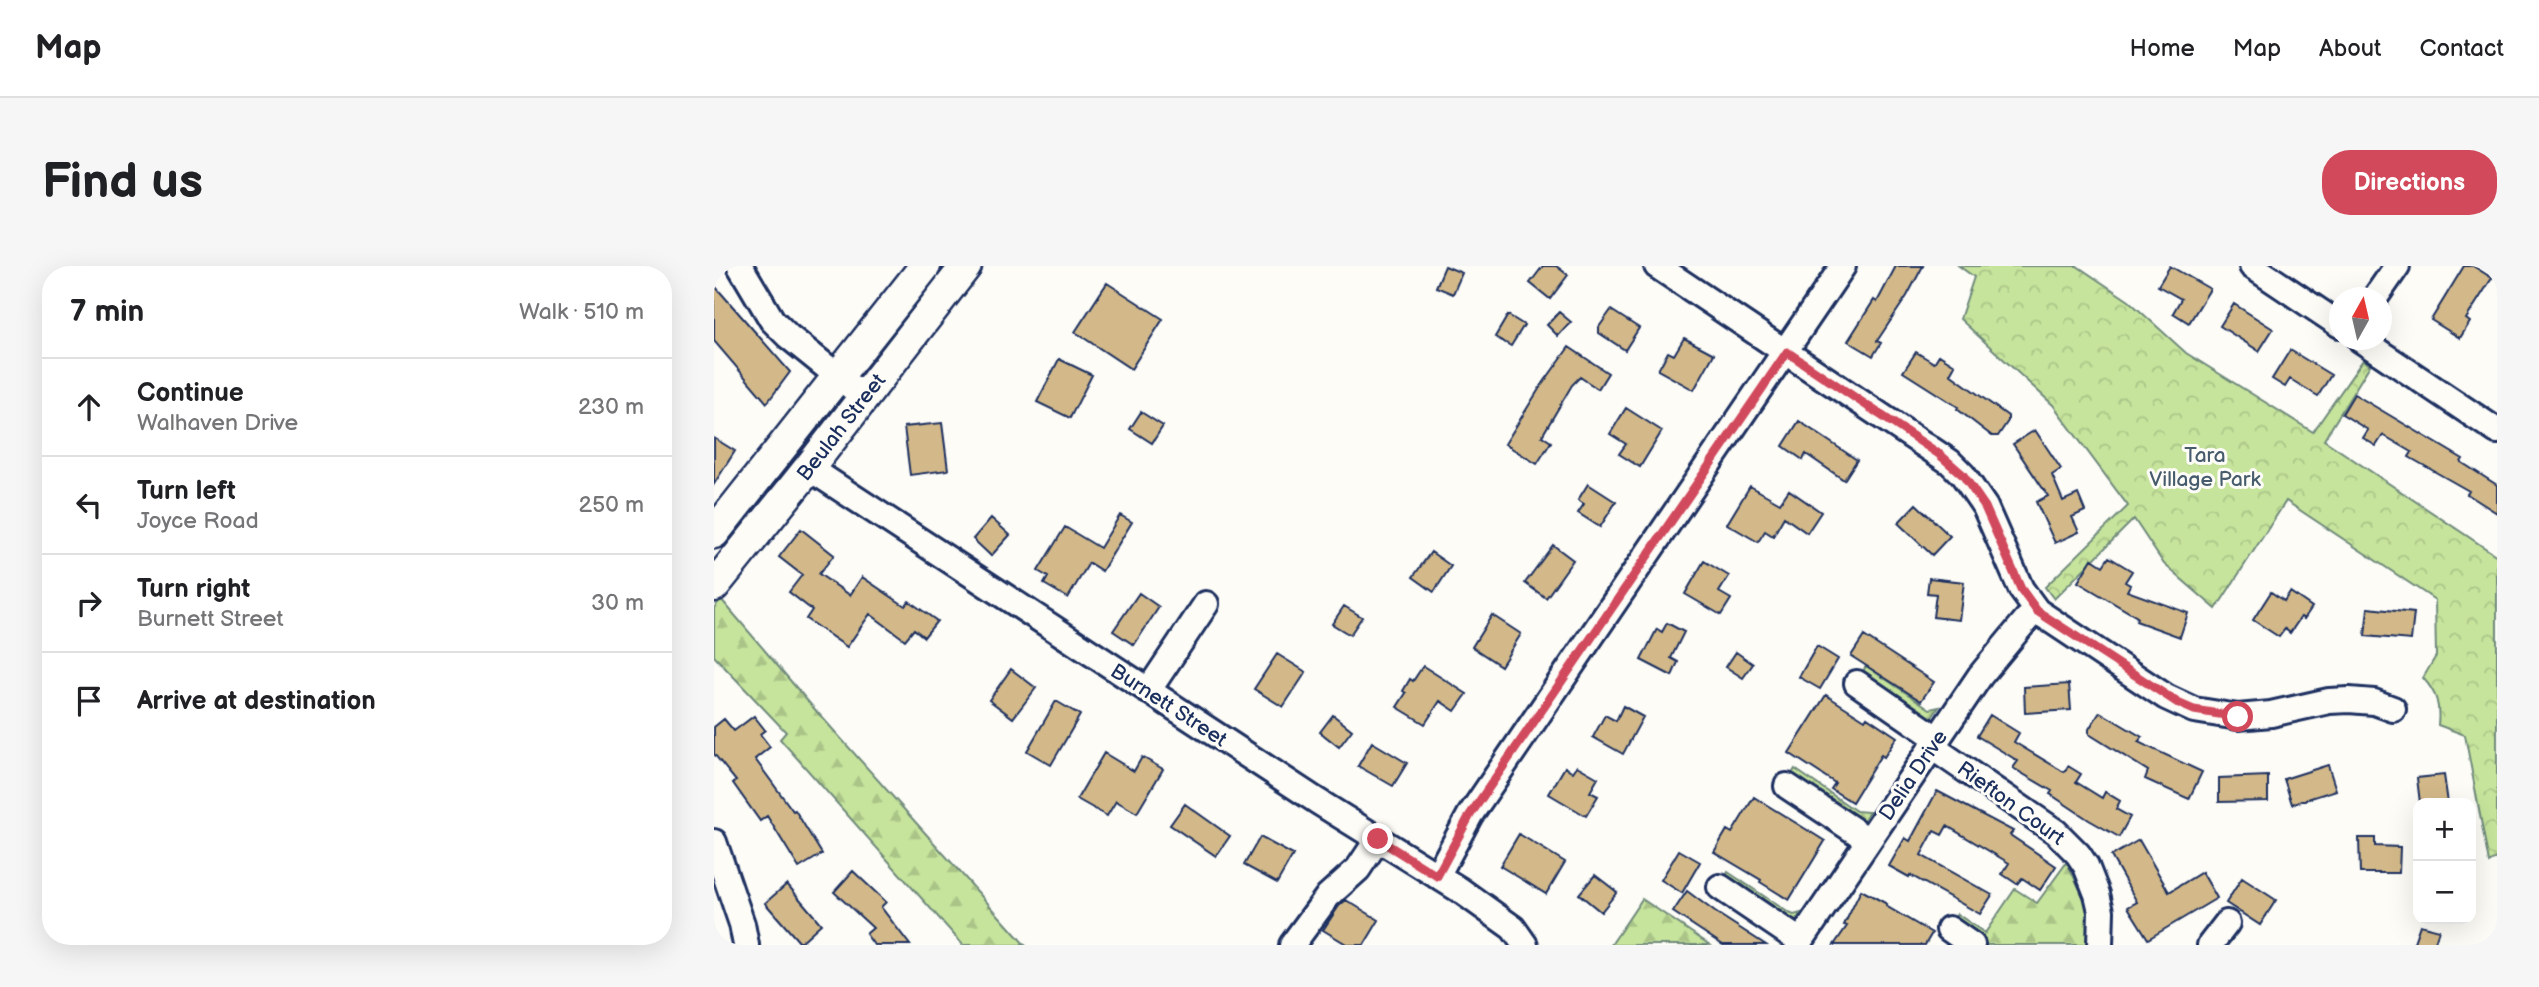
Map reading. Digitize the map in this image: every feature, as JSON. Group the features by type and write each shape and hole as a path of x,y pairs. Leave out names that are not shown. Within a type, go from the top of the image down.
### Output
{"main road":[{"name":"Beulah Street","path":"717,524 925,266"},
{"name":"Beulah Street","path":"714,586 865,398 966,266"}],"street":[{"path":"740,266 772,320 865,398"},
{"path":"1657,266 1939,454 1963,475 1985,507 2021,589 2037,611 2166,697 2194,710 2223,716 2256,716 2329,701 2349,700 2374,702 2393,709"},
{"path":"1437,876 1470,815 1843,266"},
{"path":"2252,266 2329,318"},
{"path":"2383,287 2397,266"},
{"path":"2376,350 2497,431"},
{"name":"Burnett Street","path":"809,468 1148,691 1437,876 1513,928 1525,945"},
{"path":"1148,691 1206,604"},
{"name":"Delia Drive","path":"1799,943 1980,676 2027,619 2037,611"},
{"name":"Riefton Court","path":"1857,683 2056,832 2072,847 2086,866 2097,894 2101,911 2100,945"},
{"path":"1787,786 1868,840"},
{"path":"1292,945 1328,896 1358,869 1378,839"},
{"path":"714,842 742,924 746,945"},
{"path":"1720,887 1799,943"},
{"path":"2210,945 2227,923"},
{"path":"1949,929 1972,945"}],"green space":[{"name":"Tara Village Park","path":"1959,266 2077,266 2129,301 2186,353 2313,432 2363,360 2370,365 2324,440 2497,556 2497,858 2489,863 2465,735 2438,725 2436,700 2432,689 2423,678 2436,656 2435,600 2286,501 2216,609 2164,564 2134,519 2054,599 2045,587 2128,506 2053,405 1960,319 1974,277"},
{"path":"721,599 811,705 1025,945 963,945 780,739 786,732 714,656 714,608"},
{"path":"1866,666 1930,709 1939,707 1918,738 1853,688"},
{"path":"1795,769 1856,811 1869,812 1849,841 1781,791"},
{"path":"2067,862 2088,907 2087,945 1960,945 1945,934 1957,914 1985,933 2015,889 2037,903"},
{"path":"1728,872 1789,913 1801,913 1780,944 1780,941 1716,893"},
{"path":"1642,899 1710,945 1611,945"}],"building":[{"path":"1445,266 1462,273 1453,294 1436,287"},
{"path":"1543,266 1556,266 1568,275 1550,299 1530,283"},
{"path":"1896,266 1923,266 1877,341 1881,343 1873,356 1848,341 1874,300 1877,302"},
{"path":"2170,266 2210,289 2189,323 2173,313 2181,299 2158,286"},
{"path":"2464,266 2473,266 2492,278 2466,319 2470,322 2460,338 2431,320"},
{"path":"1107,283 1163,319 1131,369 1075,332"},
{"path":"714,285 790,372 767,403 714,341"},
{"path":"2234,304 2273,329 2259,351 2220,326"},
{"path":"1611,310 1639,328 1625,350 1599,333 1599,327"},
{"path":"1559,312 1571,322 1558,336 1547,325"},
{"path":"1508,315 1524,325 1511,346 1495,337"},
{"path":"1684,338 1714,354 1694,390 1658,370 1668,352 1674,355"},
{"path":"1569,347 1608,373 1598,389 1580,377 1572,385 1542,436 1551,442 1537,464 1505,444"},
{"path":"2290,350 2331,375 2318,396 2290,379 2285,387 2272,379"},
{"path":"1916,352 1934,363 1939,355 1955,365 1950,374 2008,416 2008,421 1998,436 1992,436 1957,409 1958,407 1903,372"},
{"path":"1059,359 1092,375 1070,418 1037,402"},
{"path":"2354,394 2463,459 2461,462 2497,485 2497,513 2467,494 2469,491 2409,457 2412,452 2383,435 2376,446 2363,438 2368,430 2342,414"},
{"path":"1626,408 1662,431 1640,467 1619,454 1626,444 1610,434"},
{"path":"1141,412 1163,426 1152,443 1130,429"},
{"path":"1799,421 1857,460 1844,480 1806,454 1803,460 1783,446"},
{"path":"942,423 948,470 910,475 904,427"},
{"path":"2035,430 2061,469 2052,475 2063,501 2078,494 2085,511 2072,517 2079,532 2055,543 2036,502 2048,496 2013,444"},
{"path":"714,438 735,451 714,484"},
{"path":"1588,484 1616,502 1600,527 1578,513 1584,504 1578,500"},
{"path":"1750,486 1780,503 1789,490 1821,512 1807,533 1784,517 1773,536 1765,531 1758,542 1727,524"},
{"path":"1916,504 1950,536 1932,555 1898,523"},
{"path":"1120,515 1132,522 1102,571 1089,563 1068,598 1044,584 1048,577 1038,571 1065,527 1100,548"},
{"path":"991,518 1010,535 991,556 973,539"},
{"path":"801,529 834,555 819,574 850,595 862,577 905,606 909,601 937,621 924,637 914,629 905,640 870,614 847,647 806,619 812,610 789,592 802,575 779,557"},
{"path":"1553,545 1573,560 1546,598 1525,583"},
{"path":"1431,552 1451,566 1434,592 1413,577"},
{"path":"2109,557 2132,571 2125,582 2130,585 2127,591 2188,613 2180,637 2136,621 2137,617 2078,582 2092,559 2103,566"},
{"path":"1704,561 1729,576 1719,592 1731,599 1721,615 1685,594"},
{"path":"1929,578 1964,582 1959,620 1933,617 1936,594 1927,593"},
{"path":"2271,592 2284,601 2290,592 2312,607 2290,633 2285,629 2279,637 2253,620"},
{"path":"1139,593 1159,607 1134,645 1113,631"},
{"path":"1344,606 1362,617 1350,635 1332,624"},
{"path":"2368,608 2414,613 2411,640 2365,636"},
{"path":"1492,615 1521,634 1501,666 1472,647"},
{"path":"1667,623 1684,632 1671,658 1678,662 1672,676 1641,660 1657,629 1662,632"},
{"path":"1864,636 1934,682 1921,701 1851,656"},
{"path":"1817,646 1838,659 1820,689 1799,677"},
{"path":"1736,652 1753,664 1743,678 1726,667"},
{"path":"1277,654 1306,672 1283,707 1254,689"},
{"path":"1423,666 1467,694 1455,711 1440,701 1425,724 1397,707 1406,693 1403,691 1410,679 1413,681"},
{"path":"1011,669 1036,688 1013,718 989,700"},
{"path":"2069,684 2071,710 2025,713 2024,687"},
{"path":"1826,695 1897,737 1884,757 1881,755 1852,802 1831,789 1835,783 1789,753"},
{"path":"1056,701 1080,715 1051,765 1027,751"},
{"path":"1623,706 1643,717 1623,754 1593,737 1605,715 1616,721"},
{"path":"2100,712 2142,737 2138,742 2202,772 2189,799 2145,779 2148,771 2089,734 2089,729"},
{"path":"1333,715 1352,730 1339,747 1320,732"},
{"path":"1990,715 2019,733 2014,742 2064,772 2068,766 2081,774 2076,782 2102,798 2105,792 2120,801 2116,809 2130,817 2119,837 2089,820 2050,794 2052,791 2013,768 2018,761 1977,736"},
{"path":"754,716 765,730 760,734 770,747 755,759 793,811 795,810 822,854 799,868 767,816 760,821 733,783 736,781 714,754 714,727 724,719 734,731"},
{"path":"1372,742 1407,763 1393,786 1358,766"},
{"path":"1104,753 1134,771 1142,757 1163,769 1137,813 1116,801 1107,816 1077,799"},
{"path":"2328,765 2336,790 2292,804 2284,779"},
{"path":"1577,766 1598,778 1590,792 1598,796 1586,816 1549,794 1565,767 1573,772"},
{"path":"2444,775 2447,798 2419,798 2417,778"},
{"path":"2268,776 2268,801 2219,802 2219,778"},
{"path":"1937,791 2013,831 2010,835 2056,866 2040,890 2022,878 2017,884 2002,874 2009,863 1947,826 1942,835 1934,831 1921,855 1992,895 1980,914 1889,866 1905,838 1910,841"},
{"path":"1754,797 1825,841 1789,900 1714,852 1727,830 1732,833"},
{"path":"1185,804 1230,836 1216,856 1170,825"},
{"path":"1519,834 1565,862 1546,894 1500,866"},
{"path":"1260,837 1293,855 1277,883 1244,865"},
{"path":"2359,838 2375,838 2375,846 2400,847 2399,873 2360,873"},
{"path":"2139,840 2169,892 2202,872 2217,898 2148,939 2128,907 2137,902 2111,856"},
{"path":"1679,850 1700,862 1682,893 1661,880"},
{"path":"853,871 886,902 881,907 910,945 874,945 866,934 873,928 834,892"},
{"path":"1595,875 1617,892 1601,912 1579,894"},
{"path":"2242,878 2276,900 2260,925 2226,903"},
{"path":"787,884 821,924 800,943 765,903"},
{"path":"1861,890 1932,933 1925,945 1834,945 1847,926 1844,925"},
{"path":"1687,891 1766,945 1723,945 1673,912"},
{"path":"1346,900 1379,920 1364,945 1348,945 1323,930"},
{"path":"2420,925 2439,930 2434,945 2413,945"}],"route":[{"path":"1378,839 1437,876 1470,815 1787,352 1939,454 1963,475 1985,507 2021,589 2037,611 2166,697 2194,710 2238,717"}]}
